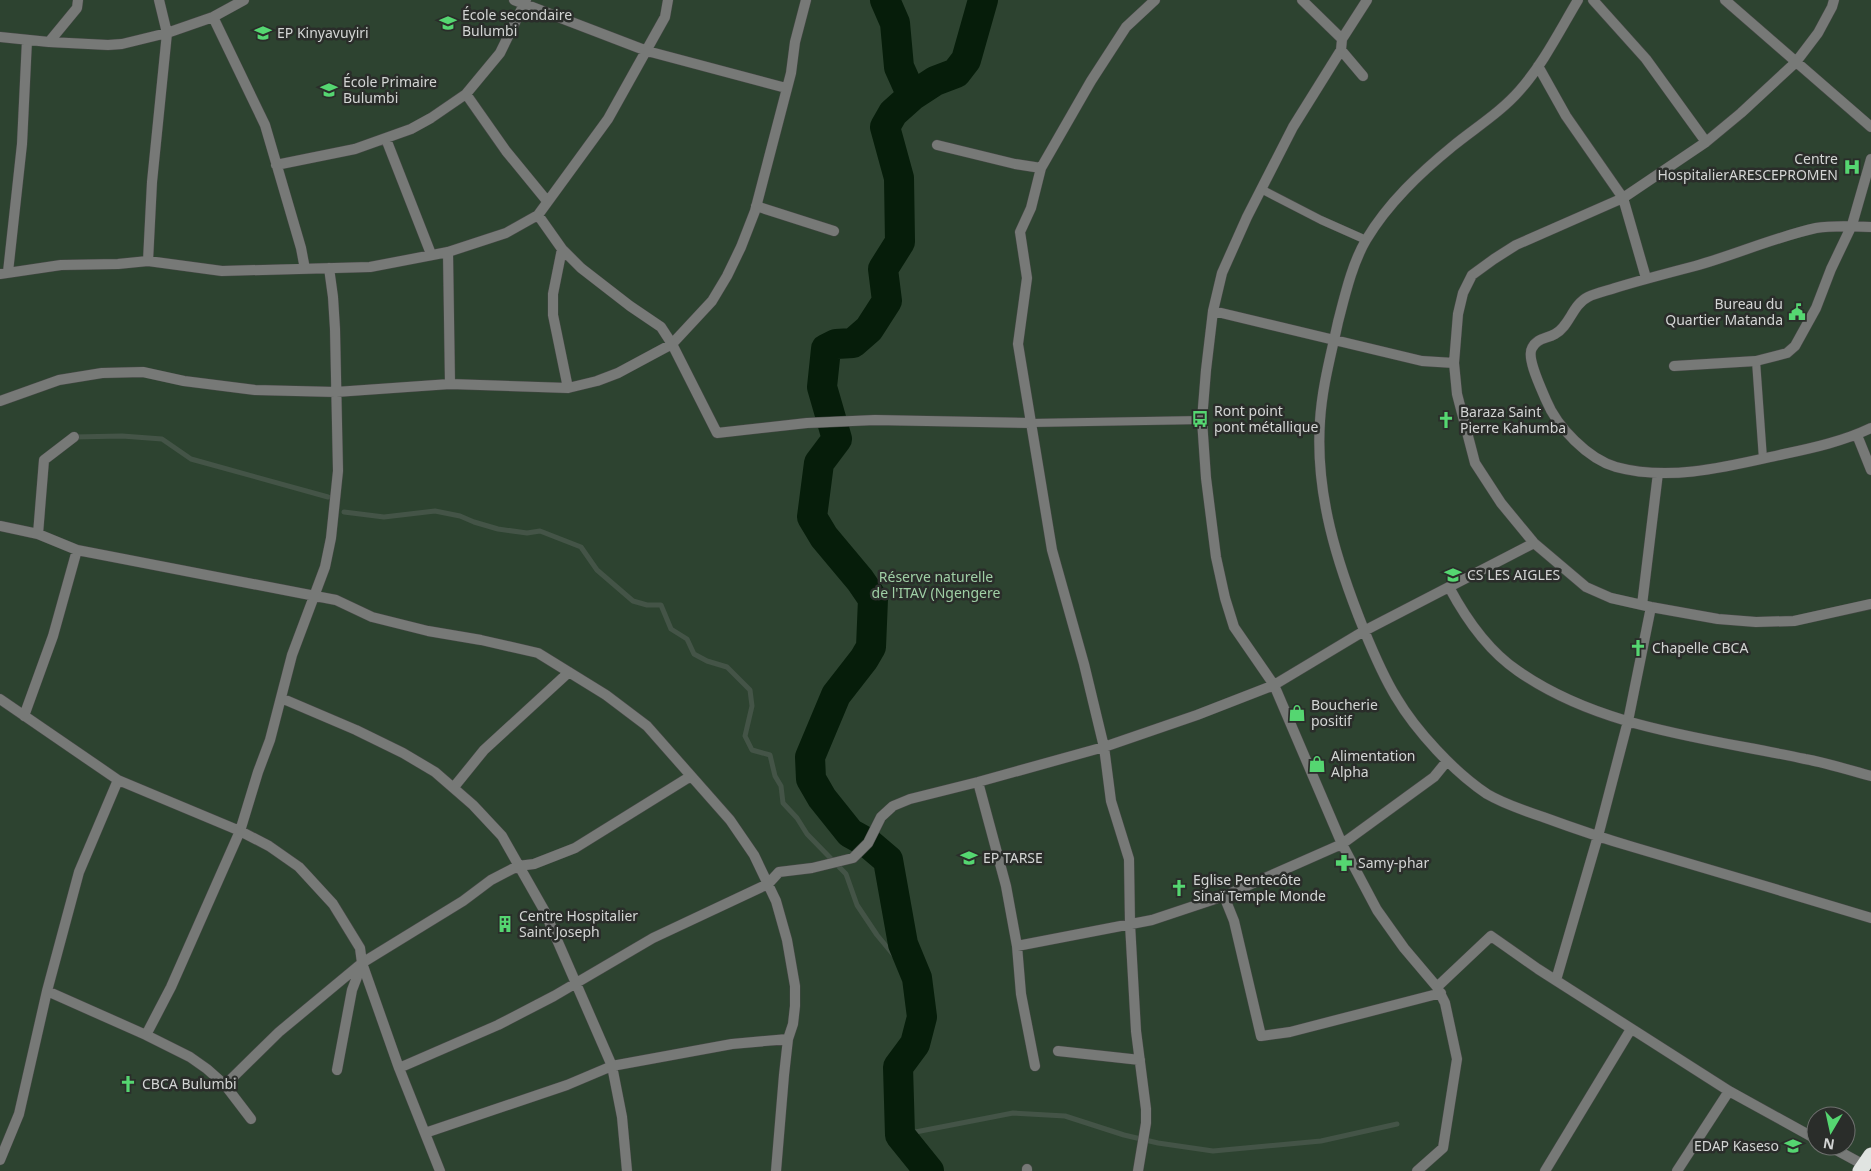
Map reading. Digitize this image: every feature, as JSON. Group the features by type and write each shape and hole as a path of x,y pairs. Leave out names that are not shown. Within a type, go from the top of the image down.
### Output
{"street":[{"path":"49,42 76,8 78,0"},
{"path":"148,261 152,182 167,33 159,0"},
{"path":"0,36 49,42 122,44 167,33 213,18 244,0"},
{"path":"27,40 22,144 4,273 61,265 118,264 148,261 222,271 370,267 448,252 506,233 538,214 608,119 665,17 668,0"},
{"path":"0,401 59,380 102,373 143,372 184,381 255,390 336,392 450,384 568,388 597,381 618,373 672,344 695,320 717,292 741,247 756,206 806,0"},
{"path":"1138,1171 1146,1123 1146,1109 1136,1031 1130,924 1129,859 1111,801 1104,747 1084,664 1052,550 1018,344 1027,278 1020,232 1031,208 1041,168 1086,89 1126,27 1155,0"},
{"path":"1302,0 1341,44 1363,76"},
{"path":"1367,0 1293,127 1261,189 1222,273 1213,312 1202,420 1207,487 1216,558 1234,627 1274,685 1342,844 1377,910 1404,948 1439,990 1450,1024 1457,1059 1443,1148 1416,1171"},
{"path":"1578,0 1538,66 1519,92 1416,176 1366,240 1346,290 1326,376 1320,422 1321,470 1328,518 1337,559 1373,652 1396,697 1416,726 1447,761 1488,794 1525,811 1598,836 1871,918"},
{"path":"1593,0 1646,59 1706,142"},
{"path":"1725,0 1871,127"},
{"path":"1834,0 1818,33 1796,62 1741,113 1706,142 1623,198 1516,245 1472,275 1463,293 1458,314 1454,363 1457,394 1475,463 1501,503 1534,543 1586,587 1611,598 1647,606 1718,619 1756,622 1794,621 1871,604"},
{"path":"276,165 355,149 386,139 424,122 466,94 500,53 521,2 647,51 786,88"},
{"path":"213,18 265,125 301,248 305,269"},
{"path":"1538,66 1566,116 1623,198 1646,278"},
{"path":"466,94 506,151 547,201"},
{"path":"386,139 431,254"},
{"path":"937,145 1015,164 1041,168"},
{"path":"1674,366 1756,361 1787,353 1795,346 1816,308 1831,269 1852,226 1871,159"},
{"path":"756,206 834,231"},
{"path":"538,214 562,249 581,268 661,327 672,344 717,433 807,423 875,420 1031,423"},
{"path":"1871,227 1817,228 1697,266 1646,278 1588,297 1576,306 1556,334 1537,341 1531,350 1531,357 1537,377 1549,408 1565,432 1591,454 1615,467 1658,473 1698,471 1732,466 1857,435 1871,428"},
{"path":"562,249 553,294 553,315 568,388"},
{"path":"448,252 450,384"},
{"path":"146,1035 171,987 240,831 270,740 292,655 325,567 335,505 338,471 335,329 329,268"},
{"path":"1213,312 1422,361 1454,363"},
{"path":"1857,435 1871,470"},
{"path":"38,534 44,460 74,436"},
{"path":"1556,980 1598,836 1628,721 1647,606 1658,473"},
{"path":"0,526 38,534 77,550 315,595 336,600 372,617 538,653 606,695 647,726 730,820 754,855 776,900 787,940 795,986 795,1006 788,1039 776,1171"},
{"path":"399,1068 498,1025 554,996 653,938 768,884 780,872 812,868 853,858 868,843 881,817 893,806 910,799 1104,747 1197,715 1274,685 1364,630 1534,543"},
{"path":"24,716 53,636 77,550"},
{"path":"1449,587 1462,613 1488,645 1517,671 1551,691 1588,709 1686,735 1808,759 1871,776"},
{"path":"454,787 484,750 569,672"},
{"path":"281,698 356,730 403,753 435,772 454,787 502,836 544,910 612,1066 622,1117 627,1171"},
{"path":"0,700 118,780 240,831 269,846 299,867 333,904 360,948 362,963 399,1068 440,1171"},
{"path":"1017,946 1152,920 1224,896 1342,844 1434,777 1447,761"},
{"path":"225,1085 278,1032 362,963 463,901 491,880 518,866 534,864 575,848 691,776"},
{"path":"0,1160 19,1114 47,992 79,872 118,780"},
{"path":"978,782 1006,886 1017,946 1021,994 1035,1066"},
{"path":"1224,896 1234,921 1261,1036 1290,1032 1439,990 1490,936 1630,1029 1729,1091 1806,1133"},
{"path":"337,1070 352,990 362,963"},
{"path":"47,992 146,1035 190,1057 225,1085 251,1119"},
{"path":"1545,1171 1630,1029"},
{"path":"425,1133 567,1085 612,1066 732,1044 788,1039"},
{"path":"1058,1051 1140,1060"},
{"path":"1678,1171 1729,1091"},
{"path":"1849,1156 1865,1164"}],"lane":[{"path":"1261,189 1366,240"},
{"path":"1756,361 1763,459"},
{"path":"1031,423 1202,420"}],"green space":[{"name":"Réserve naturelle de l'ITAV (Ngengere","path":"0,0 1871,0 1871,1171 0,1171"}],"waterway":[{"path":"885,0 895,23 899,67 912,96"},
{"path":"929,1171 900,1135 898,1067 915,1044 922,1017 917,978 903,944 888,860 868,843 850,833 822,798 811,779 810,757 836,695 871,647 873,599 860,580 824,537 812,517 819,463 837,439 822,387 826,349 836,344 853,343 869,329 887,301 883,269 900,242 899,178 885,127 893,113 912,96 935,81 956,73 966,60 983,0"},
{"path":"74,437 122,436 162,439 191,459 328,497"},
{"path":"344,512 384,517 435,511 460,516 498,529 527,533 540,531 581,547 597,570 633,601 647,605 661,605 671,629 687,639 694,654 707,661 727,667 750,690 752,706 745,736 752,750 770,755 775,776 781,786 783,803 797,818 807,834 846,874 857,905 877,935 901,964 908,984 919,993"},
{"path":"900,1135 1013,1113 1065,1116 1124,1135 1158,1143 1213,1151 1321,1141 1397,1124"}],"place":[{"name":"École secondaire Bulumbi","path":"448,23"},
{"name":"EP Kinyavuyiri","path":"263,33"},
{"name":"École Primaire Bulumbi","path":"329,90"},
{"name":"Centre HospitalierARESCEPROMEN","path":"1852,167"},
{"name":"Bureau du Quartier Matanda","path":"1797,312"},
{"name":"Ront point pont métallique","path":"1200,419"},
{"name":"Baraza Saint Pierre Kahumba","path":"1446,420"},
{"name":"CS LES AIGLES","path":"1453,575"},
{"name":"Chapelle CBCA","path":"1638,648"},
{"name":"Boucherie positif","path":"1297,713"},
{"name":"Alimentation Alpha","path":"1317,764"},
{"name":"EP TARSE","path":"969,858"},
{"name":"Samy-phar","path":"1344,863"},
{"name":"Eglise Pentecôte Sinaï Temple Monde","path":"1179,888"},
{"name":"Centre Hospitalier Saint Joseph","path":"505,924"},
{"name":"CBCA Bulumbi","path":"128,1084"},
{"name":"EDAP Kaseso","path":"1793,1146"}]}
